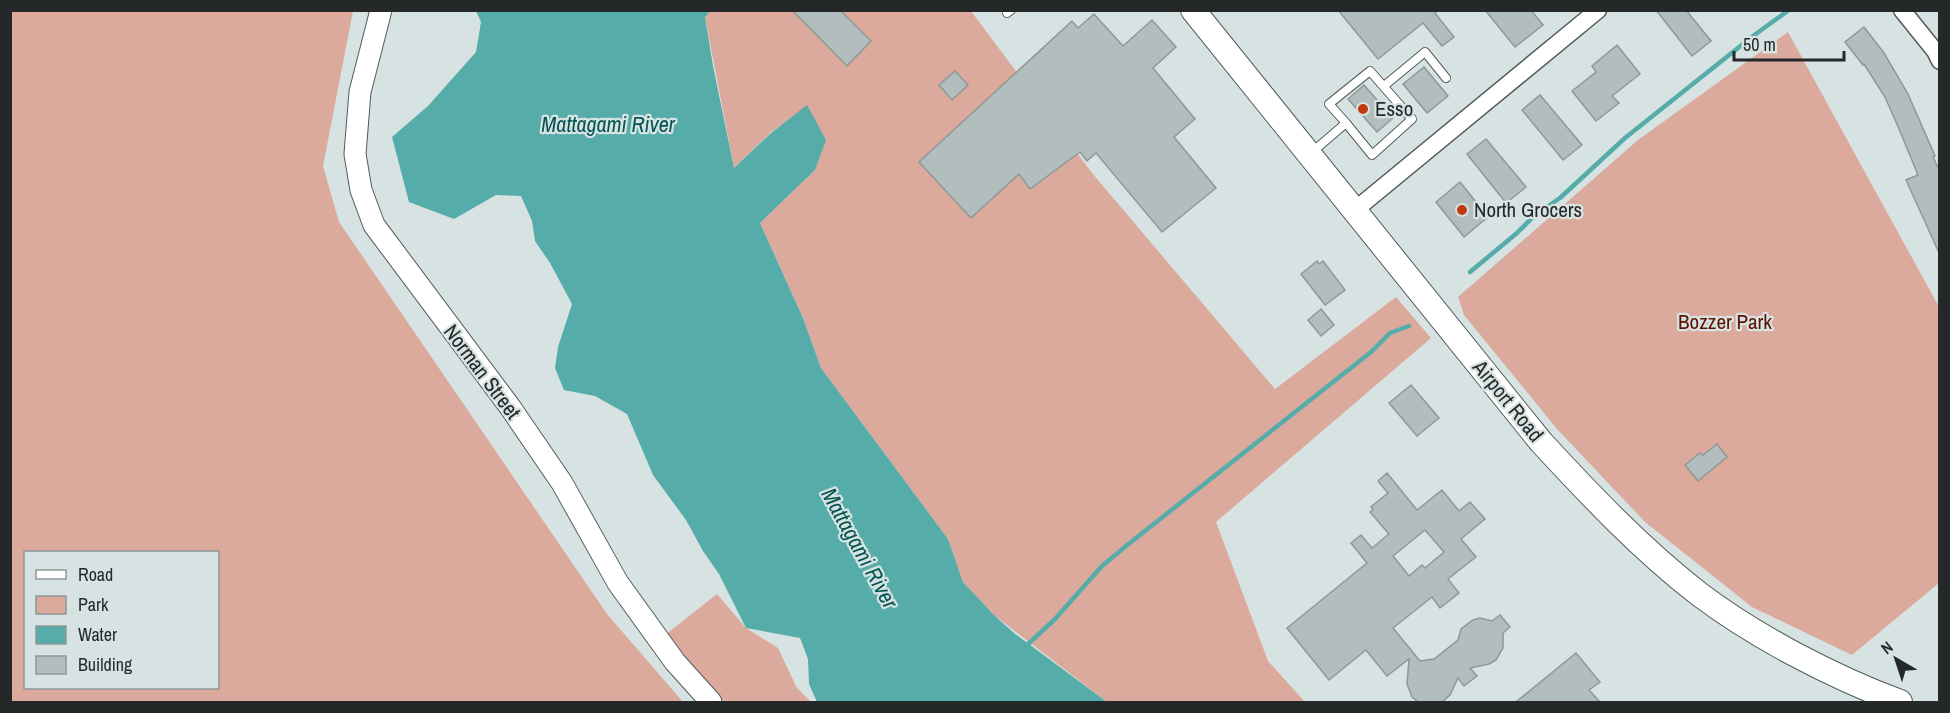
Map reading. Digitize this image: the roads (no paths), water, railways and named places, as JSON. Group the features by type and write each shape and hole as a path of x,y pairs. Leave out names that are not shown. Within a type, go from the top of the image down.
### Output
{"main road":[{"name":"Airport Road","path":"1193,10 1540,442 1641,545 1700,594 1767,638 1856,686 1899,702"}],"street":[{"name":"Norman Street","path":"381,10 360,92 355,154 361,190 374,225 510,407 561,483 625,592 675,662 711,702"},
{"path":"1355,210 1598,10"},
{"path":"1902,10 1935,51 1940,61"}],"lane":[{"path":"1384,86 1425,52 1446,78"},
{"path":"1370,71 1413,119 1372,155 1346,123 1329,104 1370,71"},
{"path":"1310,154 1346,123"}],"water":[{"name":"Mattagami River","path":"476,11 710,11 705,17 734,168 771,133 807,105 826,140 815,170 760,223 803,318 821,368 948,539 963,582 1014,633 1107,702 817,702 809,684 808,659 800,638 746,628 719,574 686,520 653,475 627,414 595,396 564,390 555,368 558,347 572,304 535,241 532,221 521,196 496,195 454,219 409,202 392,137 428,106 476,52 481,22"}],"waterway":[{"path":"1470,272 1535,215 1560,198 1625,138 1789,10"},
{"path":"1026,646 1055,619 1102,566 1371,352 1390,333 1409,326"}],"place":[{"name":"Esso","path":"1363,109"},
{"name":"North Grocers","path":"1462,210"}],"park label":[{"name":"Bozzer Park","path":"1725,322"}]}
